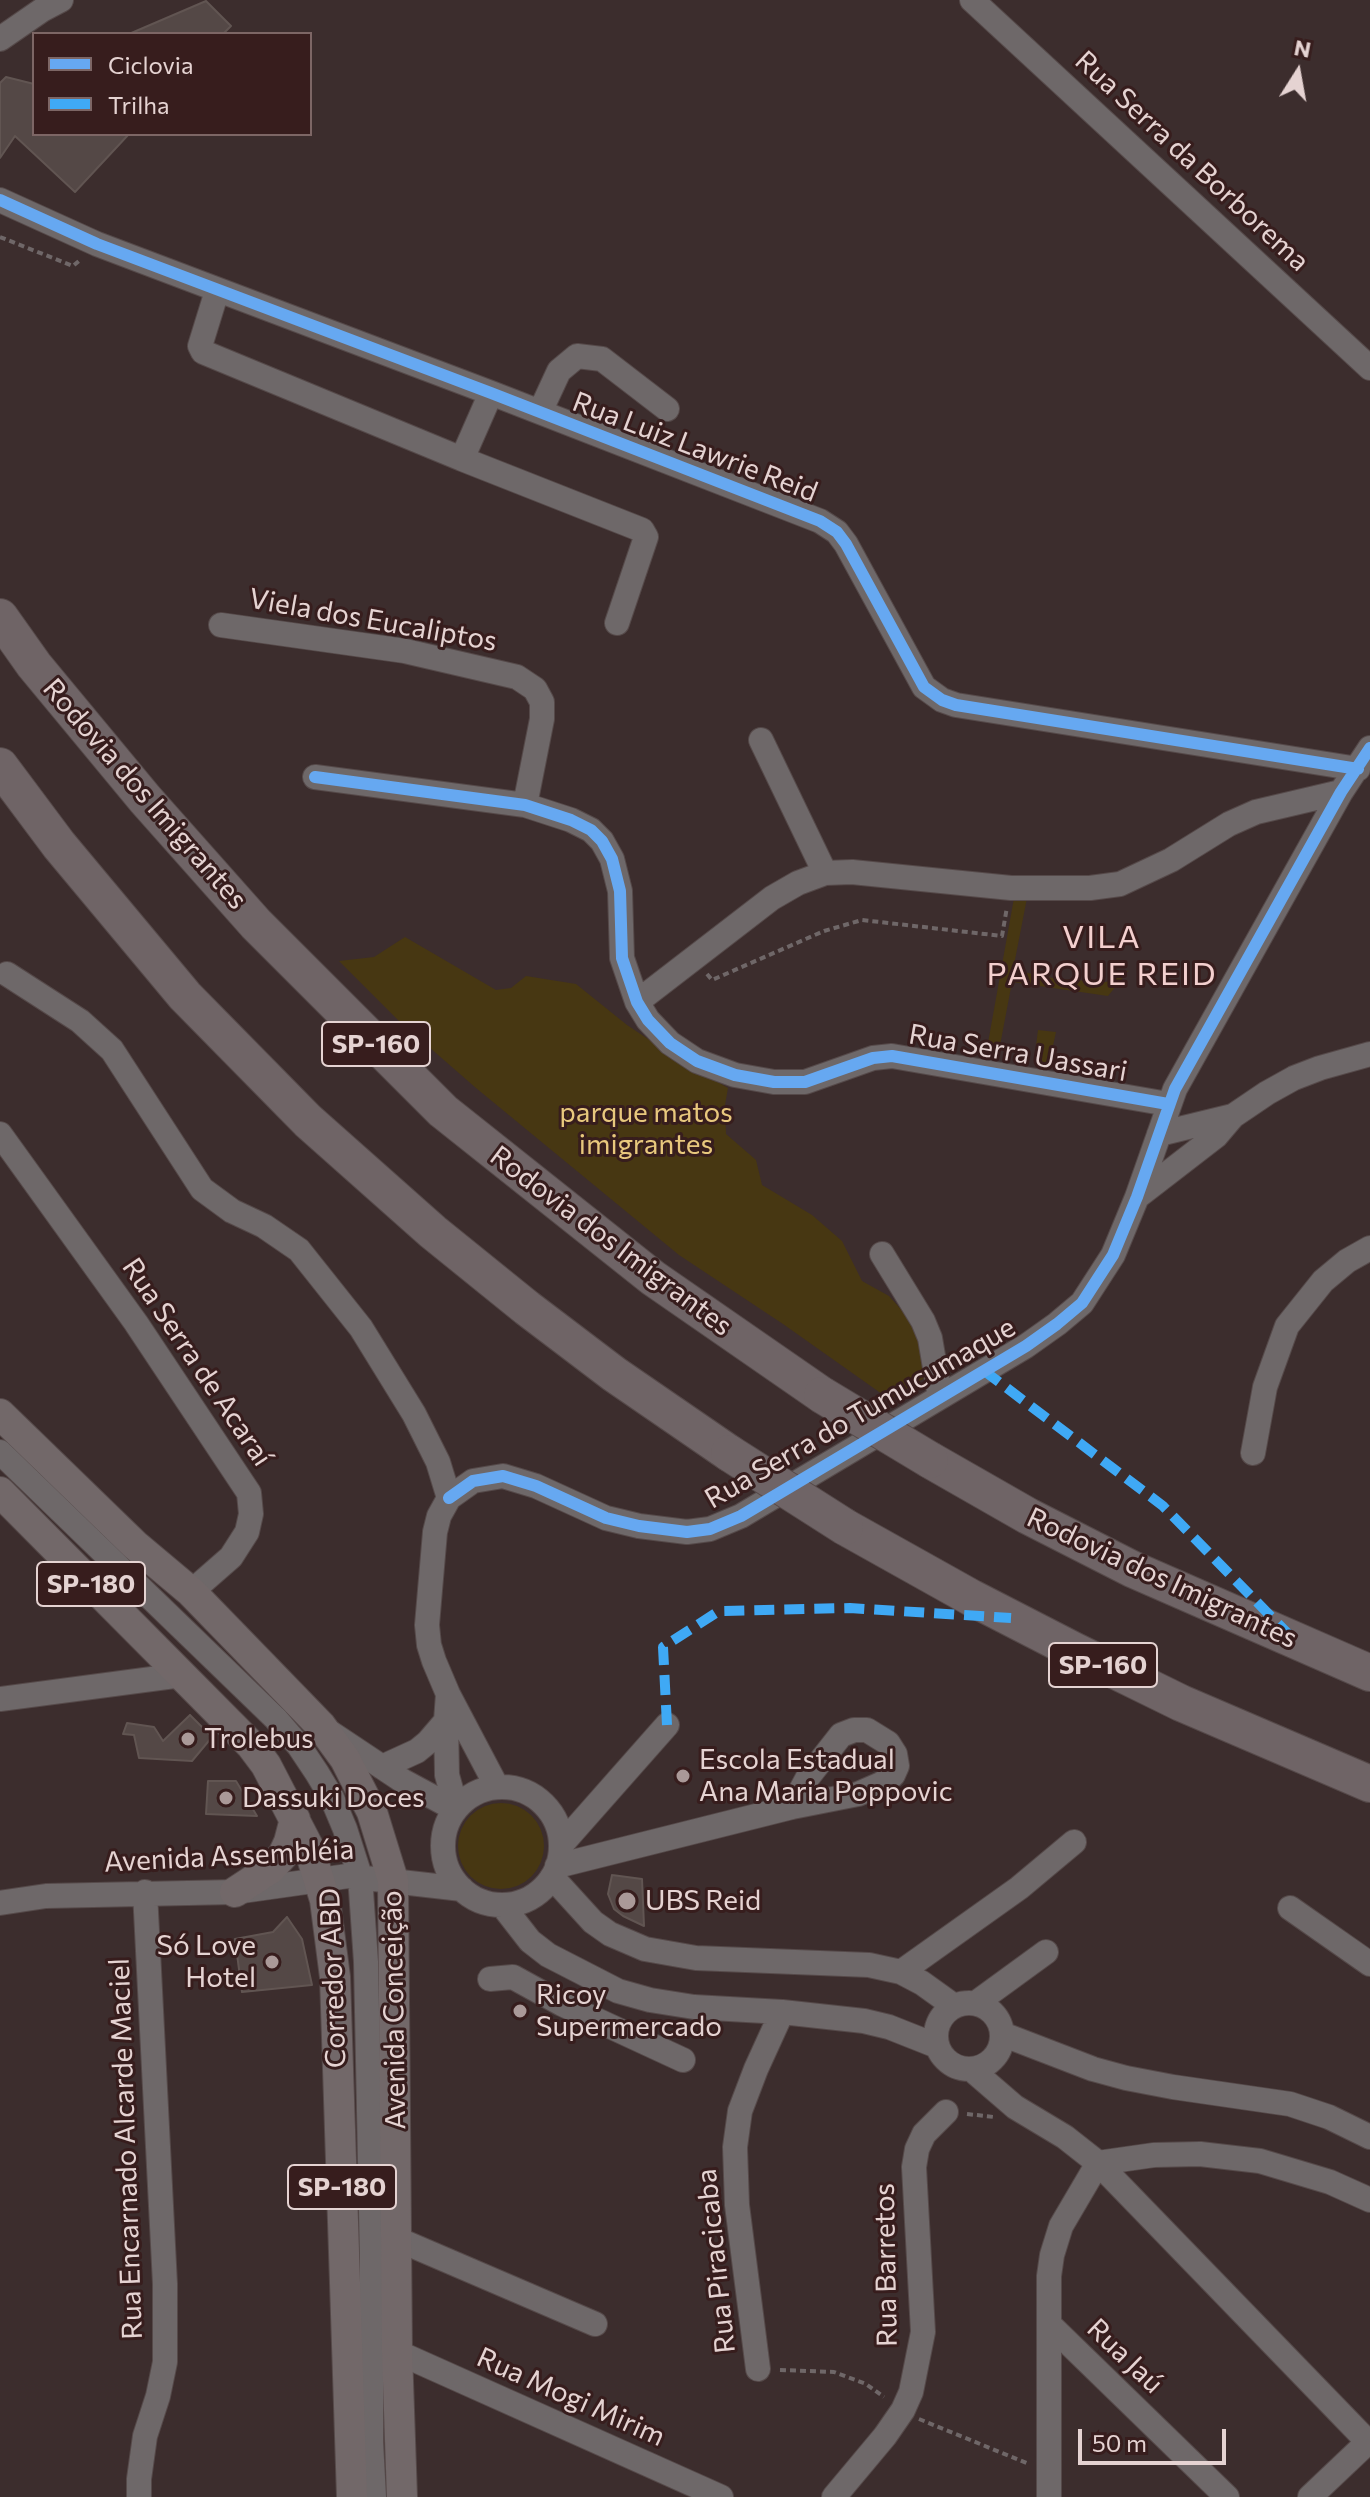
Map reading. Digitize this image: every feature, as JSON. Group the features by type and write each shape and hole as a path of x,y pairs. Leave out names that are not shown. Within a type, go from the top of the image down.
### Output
{"highway":[{"name":"Rodovia dos Imigrantes","path":"0,617 34,665 145,799 256,924 443,1111 653,1278 822,1395 1028,1516 1132,1569 1370,1673"},
{"name":"SP-160","path":"0,766 59,845 185,996 308,1121 433,1232 614,1374 845,1527 972,1598 1181,1703 1370,1784"}],"main road":[{"name":"SP-180","path":"1,1416 135,1545 191,1592"},
{"name":"SP-180","path":"0,1492 182,1675"},
{"name":"Avenida Conceição","path":"191,1592 321,1726 361,1786 381,1837 393,1880 397,2352 402,2497"},
{"name":"Avenida Conceição","path":"182,1675 259,1755 309,1848 328,1915 335,1977 352,2497"},
{"path":"235,1892 270,1869 283,1855 295,1819"}],"street":[{"path":"0,39 61,0"},
{"name":"Rua Serra da Borborema","path":"972,0 1370,368"},
{"name":"Rua Luiz Lawrie Reid","path":"0,200 97,244 217,291 820,521 837,532 852,554 924,687 942,700 972,708 1364,759"},
{"path":"217,291 200,346 203,352 642,530 646,537 617,623"},
{"path":"540,412 559,371 577,356 602,359 667,409"},
{"path":"462,459 491,393"},
{"name":"Viela dos Eucaliptos","path":"221,625 405,651 517,677 535,689 542,702 542,719 525,805"},
{"path":"761,740 825,873"},
{"name":"Rua Serra do Tumucumaque","path":"449,1498 473,1481 503,1476 536,1486 606,1518 687,1532 710,1529 741,1516 1026,1346 1057,1324 1082,1303 1113,1255 1137,1197 1168,1104 1341,792 1364,759"},
{"name":"Rua Serra Uassari","path":"315,777 525,805 591,830 602,841 612,859 620,891 622,958 637,1002 648,1020 670,1043 697,1061 735,1075 774,1082 805,1082 873,1058 892,1056 1168,1104"},
{"path":"637,1002 772,898 798,883 825,873 852,872 1011,888 1090,888 1120,884 1171,860 1229,824 1256,812 1341,792"},
{"path":"7,974 80,1021 112,1050 202,1189 232,1211 264,1226 299,1250 361,1328 414,1414 438,1462 449,1498 435,1532 427,1625 434,1661 497,1787"},
{"path":"1137,1197 1216,1136 1233,1116 1294,1078 1370,1054"},
{"path":"1159,1134 1233,1116"},
{"name":"Rua Serra de Acaraí","path":"0,1134 11,1160 136,1323 249,1493 251,1514 247,1532 231,1557 191,1592"},
{"path":"1253,1453 1265,1387 1287,1326 1323,1281 1347,1261 1370,1248"},
{"path":"882,1254 930,1338 940,1397"},
{"name":"Corredor ABD","path":"0,1452 276,1719 299,1746 332,1798 345,1829 360,1876 366,1962 374,2497"},
{"path":"0,1699 182,1675"},
{"path":"448,1694 447,1775 456,1808"},
{"path":"382,1767 417,1751 446,1721"},
{"path":"502,1905 530,1941 570,1968 629,1994 694,2007 864,2021 889,2027 937,2046 948,2062 957,2067 971,2069 990,2062 1002,2044 1002,2034 994,2014 986,2007 965,2005 901,1972 869,1965 696,1958 645,1949 610,1934 593,1922 557,1863 557,1824 550,1811 527,1792 497,1787 468,1797 456,1808 446,1825 443,1850 450,1875 473,1898 502,1905 522,1901 539,1892 557,1863 667,1725"},
{"path":"321,1726 382,1767 456,1808"},
{"path":"557,1863 792,1807"},
{"path":"901,1972 1019,1888 1074,1842"},
{"name":"Avenida Assembléia","path":"0,1903 46,1896 235,1892 360,1876 462,1889"},
{"name":"Rua Encarnado Alcarde Maciel","path":"139,2497 145,2436 165,2362 165,2284 145,1892"},
{"path":"1290,1908 1370,1964"},
{"path":"530,1941 502,1978 683,2060"},
{"path":"937,2046 937,2027 941,2018 1046,1952"},
{"name":"Rua Piracicaba","path":"758,2369 737,2205 735,2147 740,2111 782,2012"},
{"path":"1002,2034 1093,2069 1126,2078 1290,2104 1329,2117 1370,2137"},
{"path":"971,2069 1015,2107 1065,2137 1098,2163 1369,2443 1310,2497"},
{"name":"Rua Barretos","path":"834,2497 885,2436 911,2392 923,2332 914,2167 924,2134 946,2112"},
{"path":"1098,2163 1154,2155 1200,2154 1260,2161 1330,2182 1370,2200"},
{"path":"1049,2497 1049,2276 1052,2255 1061,2226 1098,2163"},
{"path":"397,2239 595,2324"},
{"name":"Rua Jaú","path":"1050,2325 1227,2497"},
{"name":"Rua Mogi Mirim","path":"397,2352 721,2497"}],"path":[{"path":"0,237 73,266 97,244"},
{"path":"693,957 712,980 824,931 862,920 1002,936 1011,888"}],"green space":[{"path":"1014,898 1027,898 1013,970 1058,979 1106,982 1129,970 1108,996 1012,982 998,1056 986,1054"},
{"name":"parque matos imigrantes","path":"405,937 496,990 511,988 526,976 576,984 627,1025 728,1088 726,1134 756,1160 762,1185 812,1215 842,1241 862,1281 889,1296 907,1316 928,1347 926,1377 894,1397 882,1394 679,1255 476,1088 398,1020 339,961 374,957"},
{"path":"1038,1030 1056,1032 1049,1064 1034,1062"},
{"path":"493,1803 509,1803 532,1815 541,1829 544,1846 541,1863 532,1877 509,1889 493,1889 477,1882 465,1870 458,1854 458,1838 465,1822 477,1810"}],"building":[{"path":"206,1 231,26 225,32 134,32"},
{"path":"6,77 32,84 32,136 127,136 75,192 15,136 0,158 0,83"},
{"name":"Trolebus","path":"190,1715 212,1737 192,1761 139,1758 134,1735 123,1734 127,1723 154,1727 163,1741"},
{"name":"Dassuki Doces","path":"208,1781 236,1781 257,1816 206,1814"},
{"name":"UBS Reid","path":"612,1875 642,1879 644,1926 614,1909 608,1894"},
{"name":"Só Love Hotel","path":"287,1917 302,1939 312,1985 242,1992 235,1939 273,1932"}],"marked path":[{"path":"983,1370 1163,1506 1294,1640"},
{"path":"667,1725 663,1647 719,1611 850,1608 1011,1618"}],"cycle path":[{"path":"0,200 97,244 820,521 837,532 846,544 924,687 942,700 956,705 1358,769"},
{"path":"449,1498 473,1481 503,1476 536,1486 606,1518 687,1532 710,1529 741,1516 1026,1346 1057,1324 1082,1303 1113,1255 1175,1089 1341,792 1370,748"},
{"path":"315,777 525,805 591,830 602,841 612,859 620,891 622,958 637,1002 648,1020 670,1043 697,1061 735,1075 774,1082 805,1082 873,1058 892,1056 1168,1104"}],"place":[{"name":"Trolebus","path":"188,1739"},
{"name":"Escola Estadual Ana Maria Poppovic","path":"683,1776"},
{"name":"Dassuki Doces","path":"226,1798"},
{"name":"UBS Reid","path":"627,1901"},
{"name":"Só Love Hotel","path":"272,1962"},
{"name":"Ricoy Supermercado","path":"520,2011"}],"district":[{"name":"VILA PARQUE REID","path":"1102,956"}]}
